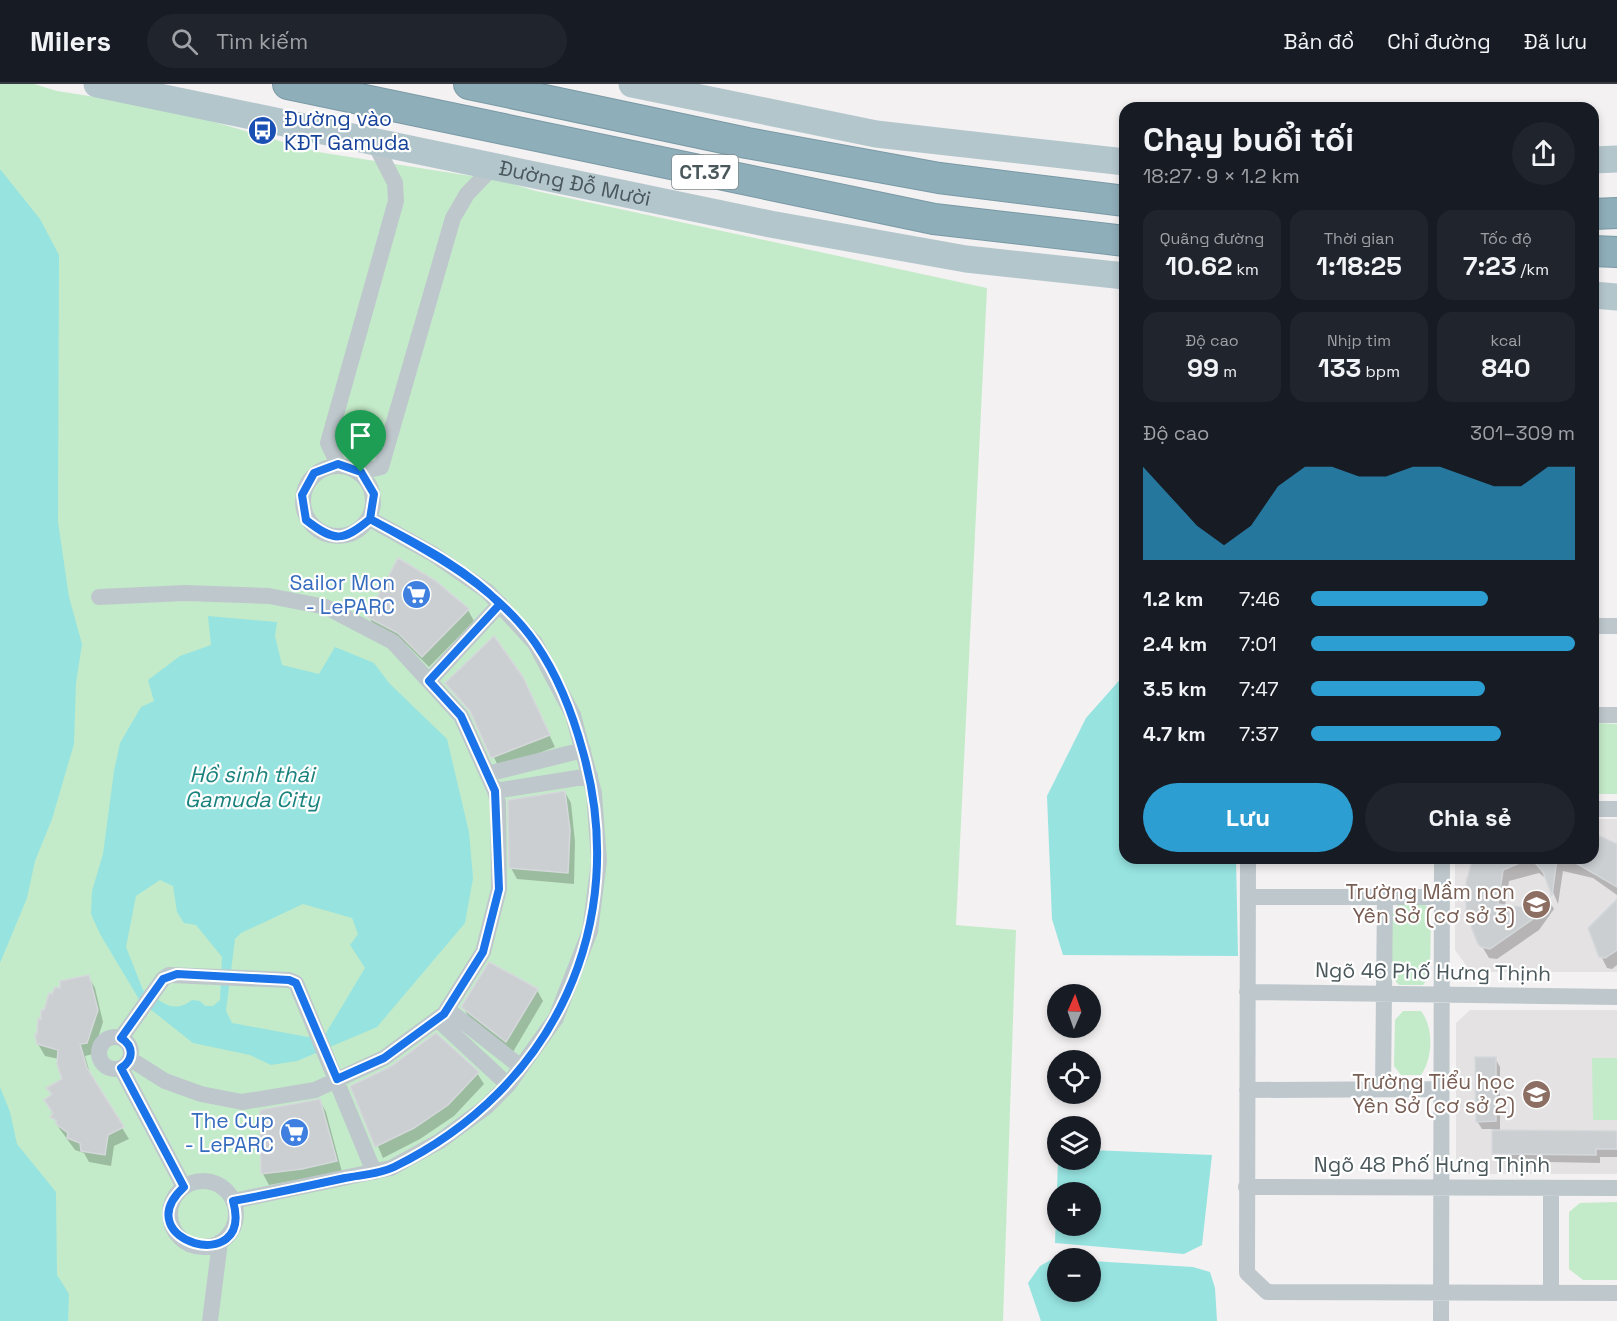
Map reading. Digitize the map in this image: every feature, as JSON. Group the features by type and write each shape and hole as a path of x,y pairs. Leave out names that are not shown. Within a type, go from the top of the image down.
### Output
{"highway":[{"name":"CT.37","path":"288,84 934,219 1119,240"},
{"name":"CT.37","path":"469,84 747,143 939,178 1119,200"},
{"path":"1599,214 1617,213"},
{"path":"1599,251 1617,252"}],"main road":[{"name":"Đường Đỗ Mười","path":"96,84 770,224 955,257 1119,275"},
{"path":"632,84 876,134 1119,161"},
{"path":"1599,160 1617,159"},
{"path":"1599,296 1617,297"}],"street":[{"path":"338,464 328,443 396,201 395,183 374,142"},
{"path":"361,472 374,494 370,519 351,535 326,535 306,520 302,495 314,473 338,464 361,472 381,467 453,218 467,194 493,166"},
{"path":"233,1201 391,1168 440,1141 486,1107 508,1085 556,1018 590,931 599,861 594,793 573,715 535,643 487,591 433,554 370,519"},
{"path":"99,597 185,592 269,596 326,607 393,642 461,716 495,791 499,889 483,952 442,1014 384,1058 337,1079 315,1090 242,1102 201,1094 165,1082 125,1064 106,1067 98,1053 105,1040 121,1038 163,979 169,975 214,975 289,980 296,983 327,1054 337,1079 374,1172"},
{"path":"431,683 503,608"},
{"path":"1599,626 1617,626"},
{"path":"1599,715 1617,715"},
{"path":"487,774 583,750"},
{"path":"495,791 590,776"},
{"path":"1599,809 1617,809"},
{"path":"1248,864 1247,1272 1267,1292 1617,1293"},
{"path":"1440,1321 1442,864"},
{"path":"1248,897 1442,897"},
{"path":"1383,1089 1385,897"},
{"name":"Ngõ 46 Phố Hưng Thịnh","path":"1247,992 1617,998"},
{"path":"442,1014 521,1067"},
{"path":"442,1014 508,1085"},
{"path":"121,1038 131,1049 125,1064 184,1187"},
{"path":"1247,1090 1441,1089"},
{"path":"210,1321 220,1242 234,1224 233,1201 216,1184 200,1182 184,1187 178,1193 171,1208 172,1224 176,1232 188,1243 196,1246 220,1242"},
{"name":"Ngõ 48 Phố Hưng Thịnh","path":"1246,1187 1617,1188"},
{"path":"1551,1188 1551,1292"}],"shaded area":[{"name":"Trường Mầm non Yên Sở (cơ sở 3)","path":"1599,819 1617,819 1617,972 1471,972 1455,950 1455,864 1599,864"},
{"name":"Trường Tiểu học Yên Sở (cơ sở 2)","path":"1470,1010 1617,1010 1617,1174 1464,1174 1456,1165 1456,1023"}],"green space":[{"path":"0,84 34,84 57,91 166,108 318,152 503,181 536,191 987,288 956,925 1016,930 1003,1321 0,1321"},
{"path":"1599,723 1617,724 1617,794 1599,794"},
{"path":"1400,902 1423,902 1431,912 1430,976 1423,985 1399,985 1390,975 1391,914"},
{"path":"1403,1011 1421,1011 1428,1026 1430,1052 1421,1075 1401,1075 1394,1066 1395,1020"},
{"path":"1592,1058 1617,1058 1617,1120 1593,1120"},
{"path":"1617,1202 1617,1280 1583,1280 1569,1269 1569,1212 1580,1203"}],"water":[{"path":"0,169 40,219 59,255 58,522 69,597 82,644 76,683 74,744 52,819 35,861 27,898 0,963"},
{"name":"Hồ sinh thái Gamuda City","path":"208,616 277,622 275,636 282,665 319,674 335,647 374,663 389,683 447,739 469,832 473,878 465,923 377,1027 297,1061 271,1065 250,1055 193,1043 140,1001 100,934 91,914 92,891 103,854 120,743 141,707 154,701 148,680 180,656 211,645","holes":["160,880 173,886 177,912 184,923 196,925 222,957 220,1000 213,1006 205,1006 200,1001 192,1000 179,1006 167,1005 143,990 126,947 136,896","303,904 352,918 358,934 350,945 365,968 326,1033 308,1037 232,1023 226,1011 235,939 241,933"]},
{"path":"1119,681 1119,864 1236,864 1238,956 1063,955 1052,919 1047,796 1086,718"},
{"path":"0,1087 10,1112 17,1144 56,1192 57,1275 69,1294 68,1321 0,1321"},
{"path":"1101,1150 1212,1155 1202,1245 1184,1254 1055,1243 1055,1236 1101,1236 1101,1182 1057,1182 1058,1170 1101,1170"},
{"path":"1047,1262 1047,1302 1101,1302 1101,1262 1193,1267 1210,1272 1215,1288 1217,1321 1041,1321 1028,1283 1040,1266"}],"building":[{"name":"Sailor Mon - LePARC","path":"398,558 436,581 469,609 422,657 398,633 367,617"},
{"path":"494,636 523,677 550,735 491,758 470,711 445,683"},
{"path":"565,791 570,830 568,873 509,868 508,800"},
{"path":"1599,836 1617,844 1617,887 1577,864 1599,864"},
{"path":"1471,864 1517,864 1503,870 1498,904 1520,907 1549,897 1533,919 1490,949 1478,944 1466,913 1466,882"},
{"path":"1536,864 1556,864 1552,896 1543,872"},
{"path":"1617,899 1617,950 1605,958 1599,957 1588,928"},
{"path":"489,962 538,989 506,1042 461,1007"},
{"path":"89,975 98,1010 87,1043 80,1044 87,1068 124,1127 108,1135 105,1155 81,1151 80,1143 67,1138 68,1133 50,1117 53,1113 44,1100 52,1094 46,1088 62,1079 57,1064 58,1050 37,1044 35,1034 37,1034 38,1018 41,1019 41,1010 44,1010 49,993 52,994 55,987 60,988 60,981"},
{"path":"436,1033 479,1072 448,1105 414,1128 375,1147 350,1086 390,1067"},
{"path":"1475,1057 1496,1057 1496,1121 1476,1122"},
{"name":"The Cup - LePARC","path":"320,1099 337,1161 302,1169 261,1174 260,1110"},
{"path":"1492,1130 1617,1131 1617,1149 1596,1149 1596,1155 1492,1154"}],"place":[{"name":"Đường vào KĐT Gamuda","path":"263,131"},
{"name":"Sailor Mon - LePARC","path":"416,595"},
{"name":"Trường Mầm non Yên Sở (cơ sở 3)","path":"1536,904"},
{"name":"Trường Tiểu học Yên Sở (cơ sở 2)","path":"1536,1094"},
{"name":"The Cup - LePARC","path":"295,1133"}],"route":[{"path":"361,472 338,464 314,473 302,495 306,520 326,535 351,535 370,519 433,554 487,591 535,643 573,715 594,793 599,861 590,931 569,991 556,1018 508,1085 486,1107 440,1141 391,1168 233,1201 236,1216 231,1231 220,1242 204,1247 196,1246 181,1238 172,1224 171,1208 178,1193 184,1187 121,1068 128,1063 131,1049 129,1044 121,1038 163,979 177,974 289,980 296,983 337,1079 384,1058 444,1014 483,952 499,889 498,803 495,791 461,716 429,681 500,604 487,591 433,554 370,519 374,494 361,472"}]}
